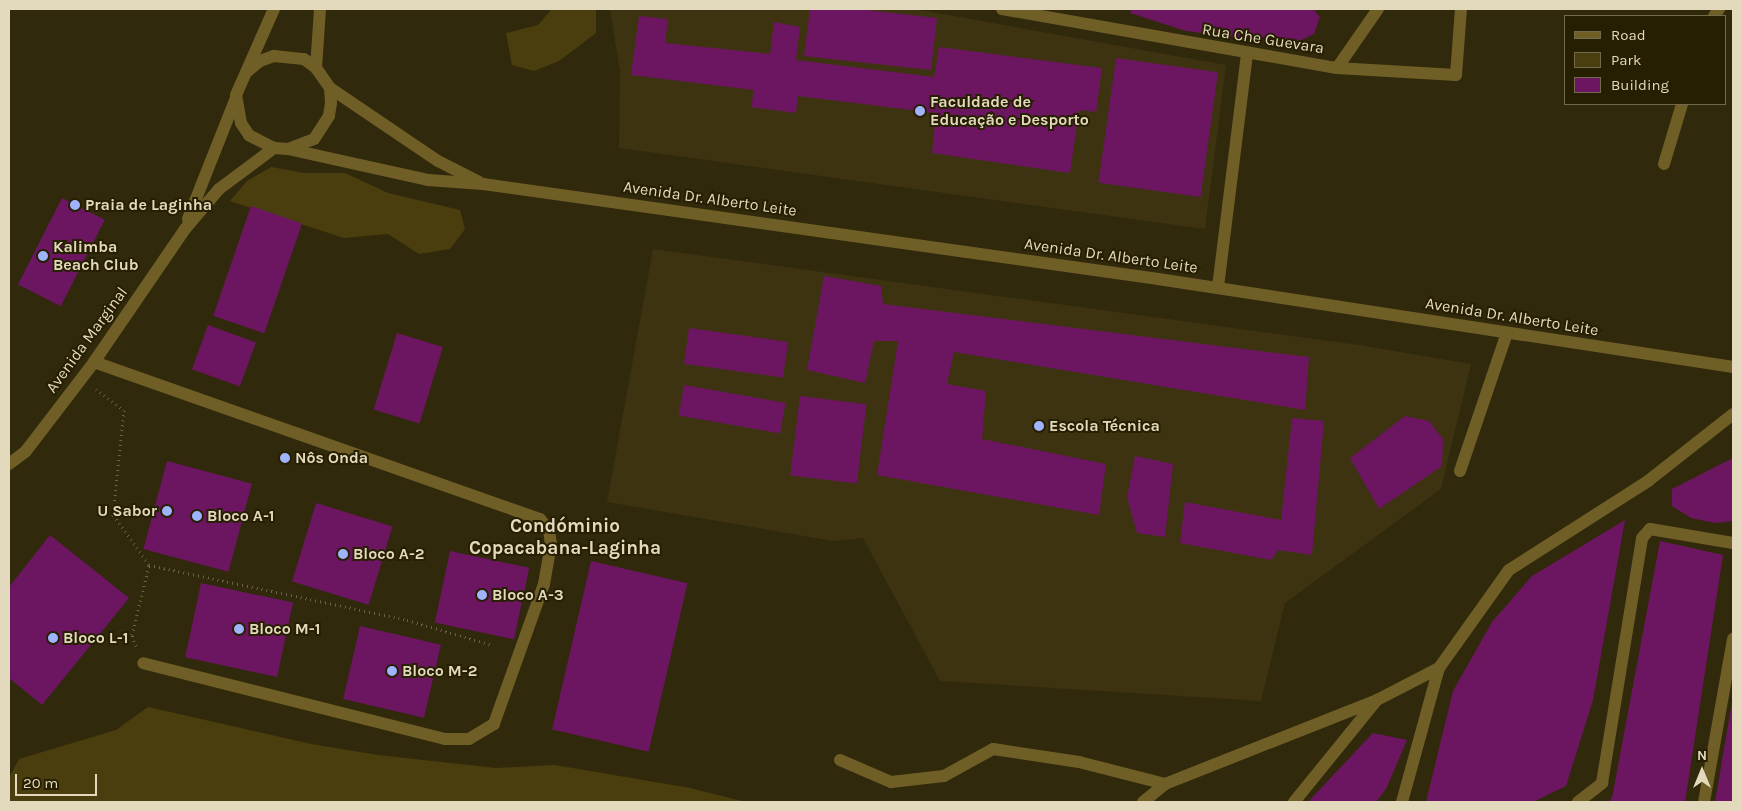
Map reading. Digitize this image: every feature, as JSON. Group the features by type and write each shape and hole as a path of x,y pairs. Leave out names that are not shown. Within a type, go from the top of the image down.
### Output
{"street":[{"path":"248,71 260,61 274,56 304,59 316,68 330,88 330,109 323,128 314,139 288,149 274,148 249,135 241,123 236,95 274,9"},
{"path":"316,68 320,9"},
{"name":"Rua Che Guevara","path":"1002,9 1247,54 1337,68 1456,75 1461,9"},
{"path":"1337,68 1378,9"},
{"path":"1218,287 1247,54"},
{"name":"Avenida Dr. Alberto Leite","path":"330,88 438,161 483,184"},
{"name":"Avenida Marginal","path":"185,228 236,95"},
{"path":"1664,164 1682,105"},
{"name":"Avenida Marginal","path":"9,464 26,451 94,362 185,228 219,189 274,148"},
{"name":"Avenida Dr. Alberto Leite","path":"288,149 428,180 483,184 1218,287 1733,367"},
{"path":"1460,471 1507,333"},
{"path":"94,362 540,518 549,530 550,544 544,584 494,724 469,739 445,739 143,663"},
{"path":"1402,802 1439,668 1510,570 1648,481 1733,414"},
{"path":"1578,802 1602,783 1642,538 1650,528 1733,543"},
{"path":"1704,802 1733,639"},
{"path":"1143,802 1165,784 1377,700 1439,668"},
{"path":"1294,802 1377,700"},
{"path":"840,760 891,782 944,776 993,750 1079,762 1165,784"}],"path":[{"path":"124,410 113,515 149,565 408,620 492,645"},
{"path":"143,663 132,635 149,565"}],"shaded area":[{"name":"Faculdade de Educação e Desporto","path":"610,9 915,9 1226,65 1205,229 619,148 620,73"},
{"name":"Escola Técnica","path":"653,249 1359,345 1471,364 1441,489 1285,603 1261,701 940,681 863,538 833,541 607,502"}],"green space":[{"path":"552,9 596,9 596,33 559,61 534,71 512,65 506,33 538,25"},
{"path":"271,167 304,173 345,173 388,193 460,210 465,229 450,249 419,254 388,234 344,238 230,201 247,181"},
{"path":"148,707 311,744 378,755 496,768 555,765 690,788 746,802 9,802 9,778 19,759 116,730"}],"building":[{"path":"810,9 857,9 937,18 931,70 804,56"},
{"path":"1131,9 1313,9 1320,17 1314,34 1293,44 1186,31 1130,13"},
{"path":"639,16 668,19 665,43 770,54 774,22 800,27 796,60 934,77 939,47 1102,68 1096,112 1079,110 1070,173 932,153 936,113 798,96 796,113 751,107 754,90 631,75"},
{"path":"1116,58 1218,72 1200,197 1098,183"},
{"path":"62,198 105,220 61,306 18,284"},
{"path":"251,206 302,224 264,333 213,316"},
{"path":"824,276 881,286 883,304 1309,357 1305,410 954,352 947,384 986,391 982,439 1106,464 1099,515 877,475 898,341 874,341 865,383 807,370"},
{"path":"208,325 256,342 240,387 192,369"},
{"path":"689,328 788,342 783,378 684,364"},
{"path":"397,333 443,347 420,424 374,410"},
{"path":"684,385 785,403 780,433 679,416"},
{"path":"800,396 867,404 857,484 790,475"},
{"path":"1405,416 1429,421 1443,439 1442,466 1379,509 1350,458"},
{"path":"1292,418 1324,421 1312,555 1278,550 1271,560 1180,543 1185,502 1281,520"},
{"path":"1135,456 1173,464 1165,537 1137,533 1127,497"},
{"path":"1733,458 1733,521 1715,523 1691,518 1672,506 1672,489"},
{"name":"Bloco A-1","path":"167,461 252,484 228,572 143,549"},
{"name":"Bloco A-2","path":"316,503 393,526 369,605 292,581"},
{"path":"1625,520 1593,700 1566,786 1533,802 1426,802 1453,691 1492,622 1532,576"},
{"name":"Bloco L-1","path":"50,535 129,598 42,705 9,678 9,587"},
{"path":"1660,541 1723,555 1685,802 1608,802 1612,798"},
{"name":"Bloco A-3","path":"450,551 529,568 514,639 435,622"},
{"path":"591,561 687,583 649,752 552,730"},
{"name":"Bloco M-1","path":"201,583 293,603 277,677 185,657"},
{"name":"Bloco M-2","path":"360,626 441,645 424,718 343,699"},
{"path":"1732,702 1733,802 1715,802"},
{"path":"1373,733 1407,740 1386,789 1376,802 1308,802"}],"place":[{"name":"Faculdade de Educação e Desporto","path":"920,111"},
{"name":"Praia de Laginha","path":"75,205"},
{"name":"Kalimba Beach Club","path":"43,256"},
{"name":"Escola Técnica","path":"1039,426"},
{"name":"Nôs Onda","path":"285,458"},
{"name":"U Sabor","path":"167,511"},
{"name":"Bloco A-1","path":"197,516"},
{"name":"Bloco A-2","path":"343,554"},
{"name":"Bloco A-3","path":"482,595"},
{"name":"Bloco M-1","path":"239,629"},
{"name":"Bloco L-1","path":"53,638"},
{"name":"Bloco M-2","path":"392,671"}],"district":[{"name":"Condóminio Copacabana-Laginha","path":"565,538"}]}
